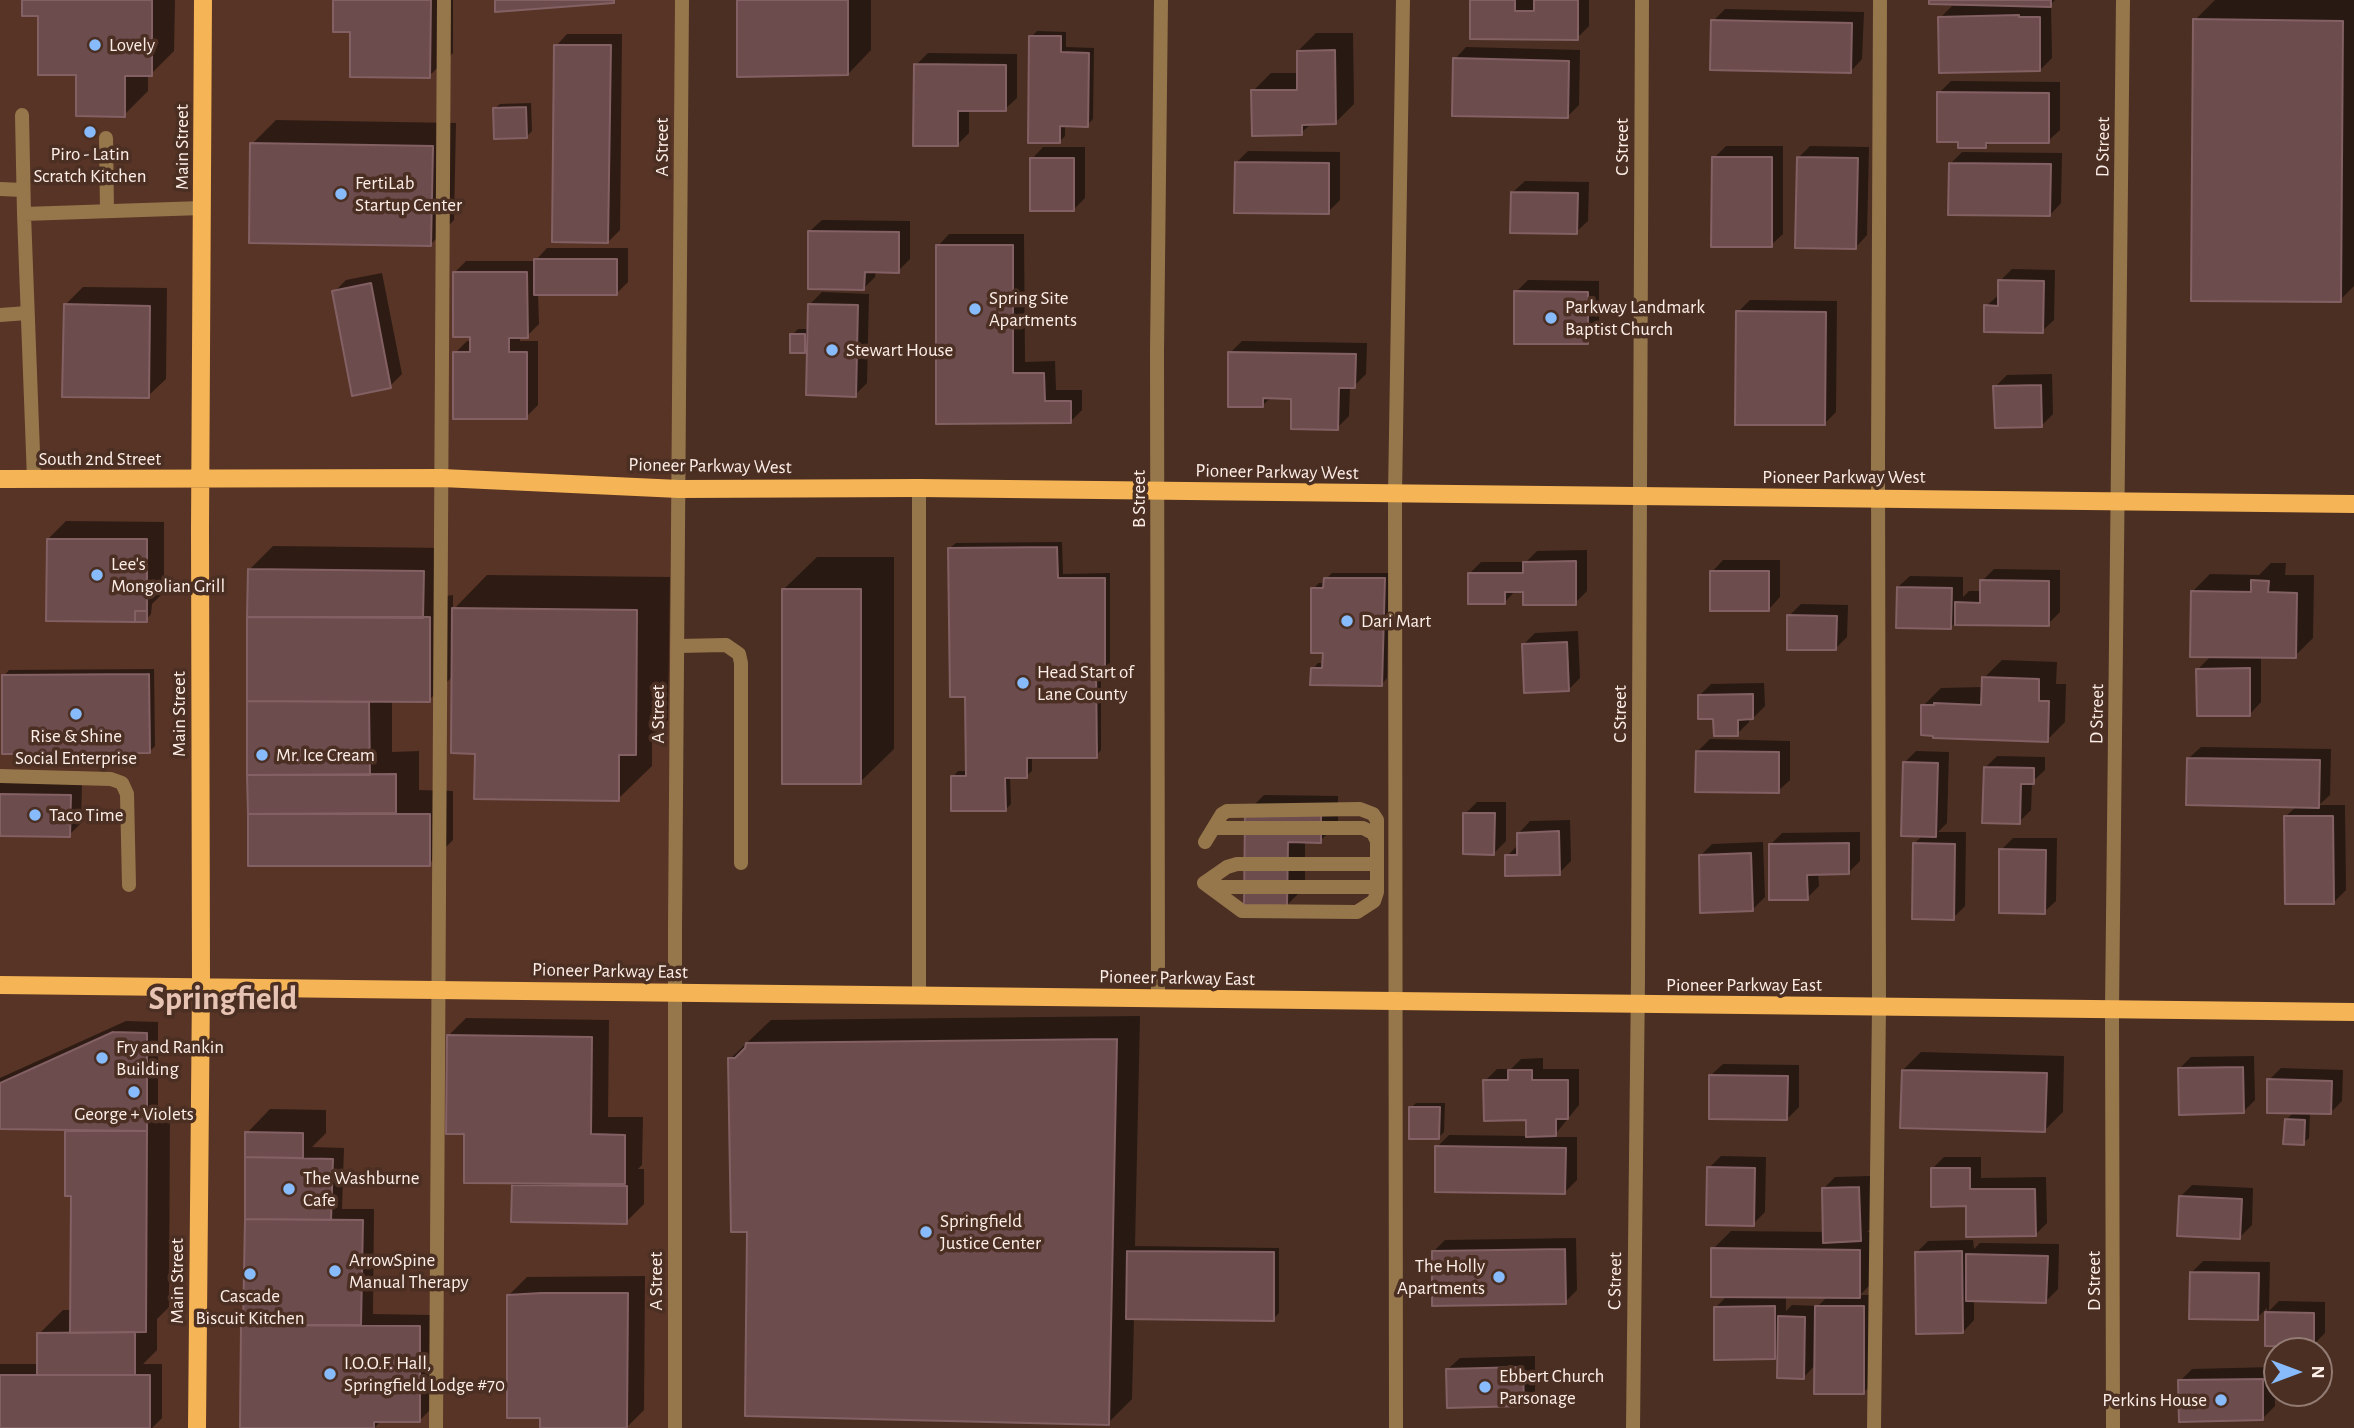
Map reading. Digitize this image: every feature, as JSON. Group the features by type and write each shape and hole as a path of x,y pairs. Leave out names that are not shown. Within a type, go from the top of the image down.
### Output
{"main road":[{"name":"Main Street","path":"197,1428 201,987 203,0"},
{"name":"Pioneer Parkway West","path":"200,480 442,478 679,489 919,488 2354,504"},
{"name":"South 2nd Street","path":"0,479 200,480"},
{"name":"Pioneer Parkway East","path":"0,985 2354,1012"}],"street":[{"path":"436,1428 444,0"},
{"name":"A Street","path":"675,1428 682,0"},
{"name":"B Street","path":"1158,998 1157,337 1161,0"},
{"path":"1396,1428 1395,495 1403,0"},
{"name":"C Street","path":"1633,1428 1638,1005 1642,0"},
{"path":"1874,1428 1879,1007 1880,0"},
{"name":"D Street","path":"2113,1428 2112,1010 2123,0"},
{"path":"22,115 34,479"},
{"path":"106,138 107,211"},
{"path":"0,189 23,190"},
{"path":"24,214 202,208"},
{"path":"0,315 27,313"},
{"path":"919,488 919,996"},
{"path":"678,646 726,645 738,654 741,663 741,863"},
{"path":"0,776 111,779 122,783 128,794 129,886"},
{"path":"1204,883 1230,905 1242,911 1357,912 1374,901 1377,887 1377,841 1373,833 1363,828 1214,828 1205,842"},
{"path":"1204,883 1227,867 1237,864 1377,864"},
{"path":"1204,883 1222,887 1377,887"}],"shaded area":[{"path":"0,0 682,0 675,1428 0,1428"}],"building":[{"name":"Lovely","path":"22,0 152,0 152,76 125,76 125,117 76,116 76,75 38,75 38,16 22,16"},
{"path":"333,0 431,0 430,78 350,77 350,32 333,32"},
{"path":"495,0 614,0 614,3 495,12"},
{"path":"737,0 848,0 848,75 737,77"},
{"path":"1470,0 1515,0 1515,11 1534,11 1534,0 1578,0 1578,40 1470,39"},
{"path":"1929,0 2051,0 2051,7 1929,4"},
{"path":"1938,17 2040,17 2040,71 1939,73"},
{"path":"2193,19 2343,21 2341,302 2191,301"},
{"path":"1711,20 1852,23 1851,73 1710,70"},
{"path":"1029,36 1061,36 1061,52 1089,53 1088,127 1060,126 1060,143 1028,143"},
{"path":"554,45 611,45 608,243 552,242"},
{"path":"1335,50 1336,124 1302,125 1302,135 1252,136 1251,90 1297,90 1297,51"},
{"path":"1453,58 1569,61 1568,118 1452,116"},
{"path":"914,64 1006,65 1006,111 958,111 958,146 913,146"},
{"path":"1937,92 2049,93 2049,143 1986,143 1986,148 1958,148 1958,142 1937,142"},
{"path":"526,107 527,138 494,139 493,108"},
{"name":"FertiLab Startup Center","path":"250,143 433,146 431,246 249,243"},
{"path":"1712,157 1772,157 1772,247 1711,247"},
{"path":"1797,157 1858,158 1856,249 1795,248"},
{"path":"1030,158 1074,158 1074,211 1030,211"},
{"path":"1235,162 1329,163 1329,214 1234,213"},
{"path":"1949,163 2051,164 2050,216 1948,215"},
{"path":"1511,192 1578,193 1577,234 1510,233"},
{"path":"808,231 899,232 899,273 865,272 864,290 808,289"},
{"name":"Spring Site Apartments","path":"936,245 1013,245 1013,373 1044,373 1045,401 1071,401 1071,423 936,424"},
{"path":"534,259 617,259 617,295 534,295"},
{"path":"453,272 527,272 528,338 509,338 509,352 527,352 527,419 453,419 453,352 470,352 470,337 453,337"},
{"path":"1998,280 2044,281 2043,333 1984,332 1984,305 1998,306"},
{"path":"371,283 391,388 352,396 332,291"},
{"name":"Parkway Landmark Baptist Church","path":"1514,291 1588,292 1588,344 1514,344"},
{"path":"64,304 150,306 149,398 62,397"},
{"name":"Stewart House","path":"808,304 858,305 856,397 806,395"},
{"path":"1736,311 1826,312 1825,425 1735,425"},
{"path":"790,334 805,334 805,353 790,353"},
{"path":"1228,352 1356,354 1355,388 1339,388 1338,430 1291,429 1291,399 1263,398 1263,407 1228,407"},
{"path":"2041,385 2042,427 1995,428 1993,386"},
{"name":"Lee's Mongolian Grill","path":"47,539 147,539 147,611 135,611 135,622 46,621"},
{"name":"Head Start of Lane County","path":"1057,547 1058,578 1105,578 1105,670 1096,670 1097,758 1027,758 1027,778 1005,778 1006,811 951,811 951,776 966,776 965,697 950,697 948,548"},
{"path":"1576,561 1576,605 1523,605 1523,592 1505,592 1505,604 1468,604 1468,573 1523,573 1523,562"},
{"path":"248,569 424,571 423,618 247,617"},
{"path":"1710,571 1769,571 1769,611 1710,611"},
{"name":"Dari Mart","path":"1324,578 1385,578 1382,686 1310,685 1311,668 1322,668 1323,653 1311,653 1311,588 1323,588"},
{"path":"1980,580 2049,581 2049,626 1955,625 1955,602 1980,603"},
{"path":"2251,580 2269,581 2268,592 2297,593 2296,658 2190,657 2191,591 2251,592"},
{"path":"1897,587 1952,588 1951,629 1896,628"},
{"path":"782,589 861,589 861,784 782,784"},
{"path":"452,608 637,610 636,755 619,755 619,801 474,799 475,754 451,753"},
{"path":"135,611 147,611 147,622 135,622"},
{"path":"1787,615 1837,616 1836,650 1787,650"},
{"path":"247,617 430,617 430,702 247,701"},
{"path":"1567,642 1569,691 1524,693 1522,644"},
{"path":"2250,668 2250,716 2197,716 2196,669"},
{"name":"Rise & Shine Social Enterprise","path":"149,674 150,753 2,754 2,675"},
{"path":"1982,677 2039,679 2039,701 2049,701 2048,742 1933,738 1921,735 1921,705 1981,705"},
{"path":"1753,694 1753,719 1738,720 1738,736 1714,736 1713,719 1698,719 1698,695"},
{"path":"247,701 369,702 370,775 247,775"},
{"path":"1696,751 1779,752 1779,793 1695,792"},
{"path":"2187,758 2320,760 2319,808 2186,805"},
{"path":"1903,762 1938,763 1936,837 1901,836"},
{"path":"1984,767 2034,768 2034,784 2021,784 2020,824 1982,823"},
{"path":"396,774 396,813 248,814 247,775"},
{"name":"Taco Time","path":"0,794 71,795 70,837 0,836"},
{"path":"1245,812 1321,813 1321,843 1288,842 1287,907 1244,906"},
{"path":"1463,813 1495,813 1494,855 1463,854"},
{"path":"248,814 430,814 430,866 248,866"},
{"path":"2284,816 2333,816 2334,904 2285,904"},
{"path":"1559,831 1560,875 1505,876 1505,855 1517,855 1517,833"},
{"path":"1849,843 1849,874 1807,875 1808,900 1769,900 1769,844"},
{"path":"1913,843 1955,844 1954,920 1912,919"},
{"path":"1999,849 2046,850 2045,914 1999,913"},
{"path":"1751,853 1753,911 1700,913 1699,855"},
{"name":"Fry and Rankin Building","path":"113,1032 147,1033 147,1131 0,1129 0,1083"},
{"path":"447,1035 592,1037 591,1134 625,1135 625,1184 464,1183 464,1134 446,1134"},
{"name":"Springfield Justice Center","path":"1117,1039 1109,1425 745,1416 747,1232 731,1232 728,1058 735,1058 745,1048 746,1043"},
{"path":"2243,1067 2244,1113 2179,1115 2178,1068"},
{"path":"1508,1070 1532,1070 1532,1080 1568,1080 1568,1119 1556,1119 1556,1136 1526,1137 1526,1120 1484,1121 1483,1080 1508,1080"},
{"path":"1902,1070 2047,1073 2045,1132 1900,1128"},
{"path":"1709,1075 1788,1076 1787,1120 1709,1119"},
{"path":"2267,1079 2332,1081 2331,1114 2267,1113"},
{"path":"1409,1107 1440,1107 1439,1139 1409,1139"},
{"path":"2285,1119 2305,1120 2304,1145 2283,1144"},
{"path":"65,1131 147,1131 146,1332 70,1333 71,1196 65,1196"},
{"path":"245,1132 303,1133 303,1158 245,1157"},
{"path":"1435,1146 1566,1148 1565,1194 1435,1192"},
{"name":"The Washburne Cafe","path":"245,1157 333,1159 331,1220 245,1219"},
{"path":"1707,1167 1755,1168 1754,1226 1706,1225"},
{"path":"1931,1168 1970,1168 1970,1189 2035,1189 2036,1236 1966,1237 1966,1206 1931,1207"},
{"path":"512,1185 627,1186 627,1224 511,1222"},
{"path":"1859,1187 1861,1241 1823,1243 1822,1188"},
{"path":"2179,1196 2242,1199 2240,1239 2177,1236"},
{"path":"245,1219 363,1220 361,1325 243,1325"},
{"path":"1711,1248 1860,1250 1860,1298 1711,1297"},
{"name":"The Holly Apartments","path":"1565,1249 1566,1304 1432,1306 1432,1251"},
{"path":"1127,1251 1274,1252 1274,1321 1126,1319"},
{"path":"1962,1251 1963,1333 1916,1334 1915,1252"},
{"path":"1966,1254 2048,1256 2046,1303 1966,1301"},
{"path":"2190,1272 2259,1273 2258,1320 2189,1319"},
{"path":"628,1293 627,1428 540,1428 540,1418 507,1418 507,1295"},
{"path":"1775,1306 1775,1359 1714,1360 1714,1307"},
{"path":"1815,1306 1864,1306 1864,1394 1814,1394"},
{"path":"2265,1312 2314,1313 2314,1337 2265,1337"},
{"path":"1778,1316 1805,1317 1804,1379 1777,1378"},
{"name":"I.O.O.F. Hall, Springfield Lodge #70","path":"241,1325 420,1326 420,1422 374,1422 374,1428 240,1428"},
{"path":"135,1332 135,1375 37,1375 37,1333"},
{"name":"Ebbert Church Parsonage","path":"1523,1367 1524,1406 1447,1408 1446,1369"},
{"path":"0,1375 150,1375 150,1428 0,1428"},
{"name":"Perkins House","path":"2263,1379 2263,1420 2179,1422 2178,1380"}],"place":[{"name":"Lovely","path":"95,45"},
{"name":"Piro - Latin Scratch Kitchen","path":"90,132"},
{"name":"FertiLab Startup Center","path":"341,194"},
{"name":"Spring Site Apartments","path":"975,309"},
{"name":"Parkway Landmark Baptist Church","path":"1551,318"},
{"name":"Stewart House","path":"832,350"},
{"name":"Lee's Mongolian Grill","path":"97,575"},
{"name":"Dari Mart","path":"1347,621"},
{"name":"Head Start of Lane County","path":"1023,683"},
{"name":"Rise & Shine Social Enterprise","path":"76,714"},
{"name":"Mr. Ice Cream","path":"262,755"},
{"name":"Taco Time","path":"35,815"},
{"name":"Fry and Rankin Building","path":"102,1058"},
{"name":"George + Violets","path":"134,1092"},
{"name":"The Washburne Cafe","path":"289,1189"},
{"name":"Springfield Justice Center","path":"926,1232"},
{"name":"ArrowSpine Manual Therapy","path":"335,1271"},
{"name":"Cascade Biscuit Kitchen","path":"250,1274"},
{"name":"The Holly Apartments","path":"1499,1277"},
{"name":"I.O.O.F. Hall, Springfield Lodge #70","path":"330,1374"},
{"name":"Ebbert Church Parsonage","path":"1485,1387"},
{"name":"Perkins House","path":"2221,1400"}],"district":[{"name":"Springfield","path":"223,999"}]}
